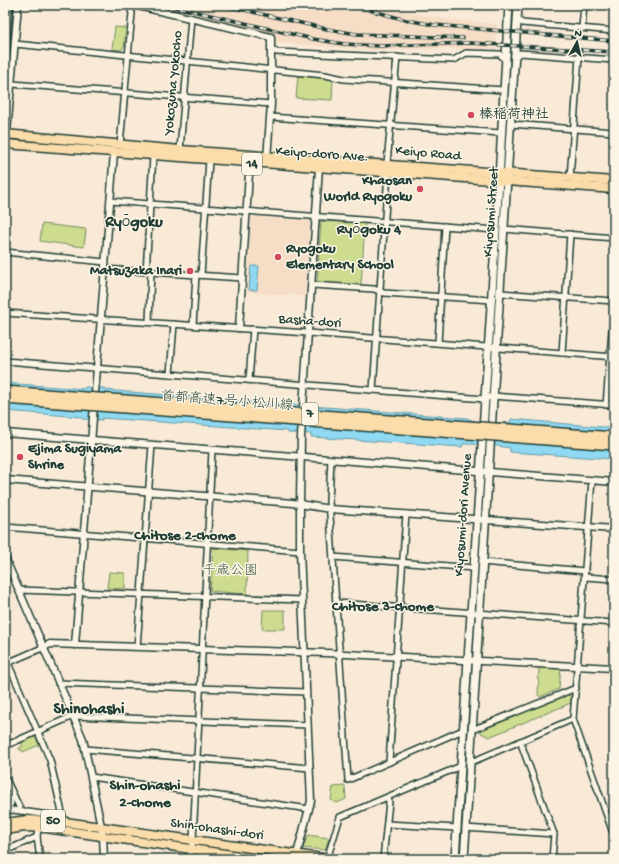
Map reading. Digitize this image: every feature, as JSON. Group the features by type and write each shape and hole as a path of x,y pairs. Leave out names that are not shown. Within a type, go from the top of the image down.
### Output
{"highway":[{"name":"首都高速7号小松川線","path":"5,391 614,437"},
{"name":"首都高速7号小松川線","path":"5,399 614,445"}],"main road":[{"name":"Kiyosumi Street","path":"499,173 509,5"},
{"name":"Kiyosumi Street","path":"493,396 492,347 500,293 518,5"},
{"name":"14","path":"6,135 120,145"},
{"name":"Keiyo-doro Ave.","path":"6,144 267,165 614,189"},
{"name":"Keiyo Road","path":"120,145 250,155 387,163 614,181"},
{"name":"Kiyosumi-dori Avenue","path":"464,859 476,659 474,568 485,399 492,347 492,300 499,173"},
{"name":"Kiyosumi-dori Avenue","path":"455,859 468,659 482,562 493,396"},
{"name":"Shin-ohashi-dori","path":"5,823 28,820 64,819 260,859"},
{"name":"Shin-ohashi-dori","path":"5,830 38,827 103,836 192,844 296,857 328,859"}],"street":[{"path":"5,52 6,25 9,5"},
{"path":"6,144 18,5"},
{"path":"120,145 129,55 132,9 130,5"},
{"path":"134,5 268,35 272,39 271,104 267,165"},
{"path":"582,28 584,5"},
{"name":"Yokozuna Yokocho","path":"180,150 191,18"},
{"path":"517,19 522,23 614,31"},
{"path":"15,44 271,71 325,75 344,80 504,90"},
{"path":"272,49 276,52 454,60 466,53 500,54 505,60"},
{"path":"515,57 520,53 614,60"},
{"path":"387,163 397,57"},
{"path":"570,178 579,57"},
{"path":"12,84 271,104"},
{"path":"270,117 501,133"},
{"path":"511,124 614,132"},
{"path":"75,645 86,487 114,153"},
{"path":"239,328 250,155"},
{"path":"149,322 150,204 153,156"},
{"path":"193,325 206,208 209,160"},
{"path":"296,857 311,801 300,551 300,504 301,437 319,168"},
{"path":"373,390 388,173"},
{"path":"110,201 496,230"},
{"path":"438,343 445,226"},
{"path":"504,229 614,238"},
{"path":"562,353 570,234"},
{"path":"5,252 149,272 242,278"},
{"path":"312,285 374,289 380,292 492,300"},
{"path":"500,293 614,301"},
{"path":"606,405 612,357 614,305"},
{"name":"Basha-dori","path":"5,313 253,329 612,357"},
{"path":"170,374 174,324"},
{"path":"249,380 253,329"},
{"path":"5,361 485,399 493,396 614,405"},
{"path":"5,433 614,482"},
{"path":"137,647 152,445"},
{"path":"190,859 197,758 212,450"},
{"path":"331,459 330,509 341,653 348,780 463,730"},
{"path":"5,480 300,504 330,509 614,529"},
{"path":"592,480 573,719 614,836"},
{"path":"389,762 406,514"},
{"path":"5,527 300,551"},
{"path":"333,557 474,568"},
{"path":"5,560 19,590 42,648 73,716 85,749 103,836 104,859"},
{"path":"482,562 585,571"},
{"path":"585,577 614,579"},
{"path":"19,590 302,600"},
{"path":"337,603 614,623"},
{"path":"6,663 50,644 341,653 476,659 613,670"},
{"path":"5,656 6,663 50,760 64,819 12,810 6,813"},
{"path":"58,683 306,692"},
{"path":"472,730 576,688"},
{"path":"5,746 73,716 198,722 308,725"},
{"path":"469,763 573,719"},
{"path":"520,741 554,834 552,859"},
{"path":"85,749 310,768"},
{"path":"328,859 340,817 461,766"},
{"path":"5,777 21,811"},
{"path":"91,777 309,809"},
{"path":"6,813 11,803 11,791"},
{"path":"5,800 11,797"},
{"path":"383,859 390,802 388,797"},
{"path":"387,824 457,828"},
{"path":"38,827 37,837 40,859"},
{"path":"465,828 554,834"},
{"path":"5,851 37,837"}],"shaded area":[{"path":"149,5 320,5 356,13 357,12 339,5 373,5 449,20 497,24 495,48 374,50 277,43 275,34"},
{"name":"Ryogoku Elementary School","path":"251,218 310,221 305,296 247,292"}],"green space":[{"path":"115,27 126,28 124,47 121,50 112,49"},
{"path":"298,76 333,79 332,100 296,98"},
{"path":"321,221 365,223 361,285 317,283"},
{"path":"42,224 86,229 84,247 40,241"},
{"name":"千歳公園","path":"213,548 248,551 247,594 210,591"},
{"path":"109,572 125,573 125,589 107,588"},
{"path":"263,610 285,610 285,629 262,629"},
{"path":"539,667 561,668 559,689 540,697 538,695"},
{"path":"568,694 571,697 571,703 489,737 481,733 481,729"},
{"path":"33,736 39,745 23,752 20,750 19,748 23,746 21,742"},
{"path":"345,786 346,799 337,803 331,800 333,787"},
{"path":"308,835 329,838 325,850 303,848"}],"water":[{"path":"251,266 259,266 257,290 249,290"},
{"path":"5,383 84,389 85,387 104,388 104,390 467,418 488,423 511,422 511,419 614,428 614,459 510,452 510,448 486,445 463,444 462,447 311,437 311,434 288,433 288,431 102,418 102,420 82,419 82,417 5,411"}],"railway":[{"path":"167,5 313,39 344,44 379,46 471,43 614,52"},
{"path":"222,5 327,29 357,34 463,38"},
{"path":"351,5 406,20 435,25 614,41"}],"place":[{"name":"榛稲荷神社","path":"471,115"},
{"name":"Khaosan World Ryogoku","path":"420,189"},
{"name":"Ryogoku Elementary School","path":"278,257"},
{"name":"Matsuzaka Inari","path":"190,271"},
{"name":"Ejima Sugiyama Shrine","path":"20,457"}],"district":[{"name":"Ryōgoku","path":"134,223"},
{"name":"Ryōgoku 4","path":"369,230"},
{"name":"Chitose 2-chome","path":"185,536"},
{"name":"Chitose 3-chome","path":"383,607"},
{"name":"Shinohashi","path":"89,710"},
{"name":"Shin-ohashi 2-chome","path":"145,794"}]}
